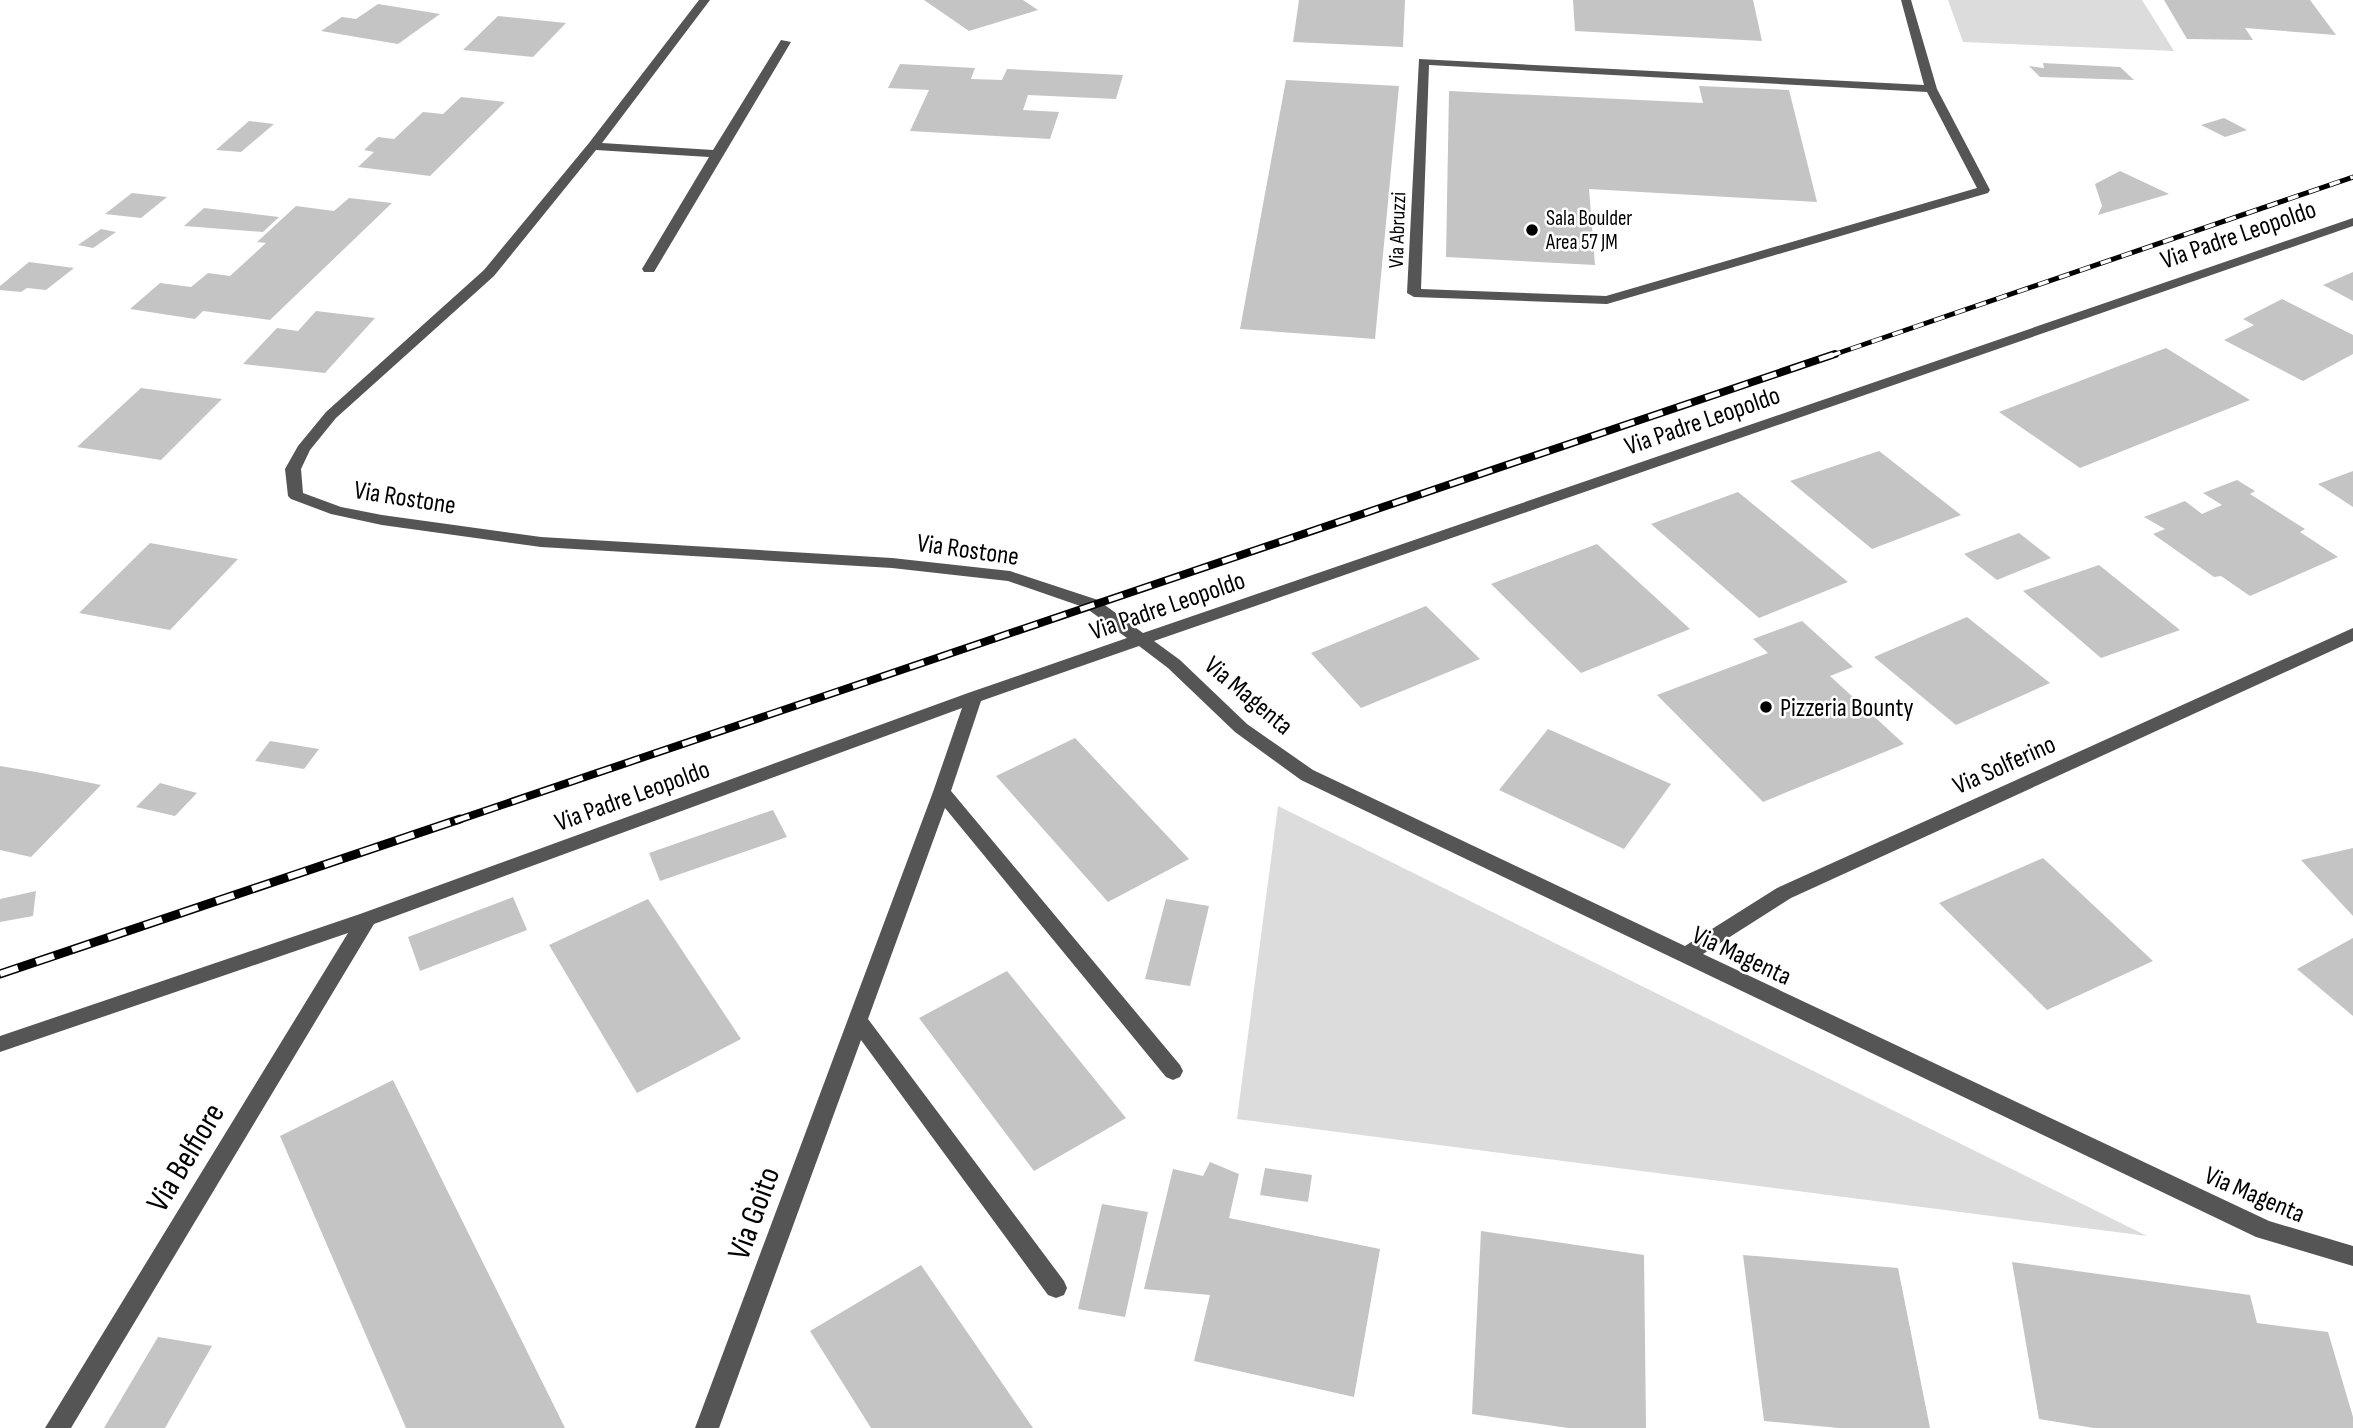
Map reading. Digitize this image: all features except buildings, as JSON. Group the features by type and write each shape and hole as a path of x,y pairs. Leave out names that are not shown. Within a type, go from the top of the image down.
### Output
{"street":[{"name":"Via Rostone","path":"705,0 593,146 489,273 331,415 303,449 293,470 296,496 337,511 382,520 541,542 892,563 1010,576 1092,604 1143,641"},
{"name":"Via Abruzzi","path":"1906,0 1931,89 1984,190 1607,300 1414,293 1423,61 1931,89"},
{"path":"649,269 785,42"},
{"path":"593,146 717,154"},
{"name":"Via Padre Leopoldo","path":"0,1044 367,919 974,697 2353,222"},
{"name":"Via Solferino","path":"1684,956 1784,893 2353,634"},
{"name":"Via Magenta","path":"1143,641 1174,664 1241,728 1307,775 2264,1230 2353,1256"},
{"name":"Via Goito","path":"708,1428 942,792 974,697"},
{"path":"942,792 1173,1071"},
{"name":"Via Belfiore","path":"57,1428 367,919"},
{"path":"858,1021 1056,1288"}],"shaded area":[{"path":"1948,0 2142,0 2174,51 1963,42"},
{"path":"1278,806 2147,1236 1237,1119"}],"railway":[{"path":"1830,356 2353,177"},
{"path":"455,821 1835,354"},
{"path":"0,974 460,819"}],"place":[{"name":"Sala Boulder Area 57 JM","path":"1532,230"},
{"name":"Pizzeria Bounty","path":"1766,707"}]}
